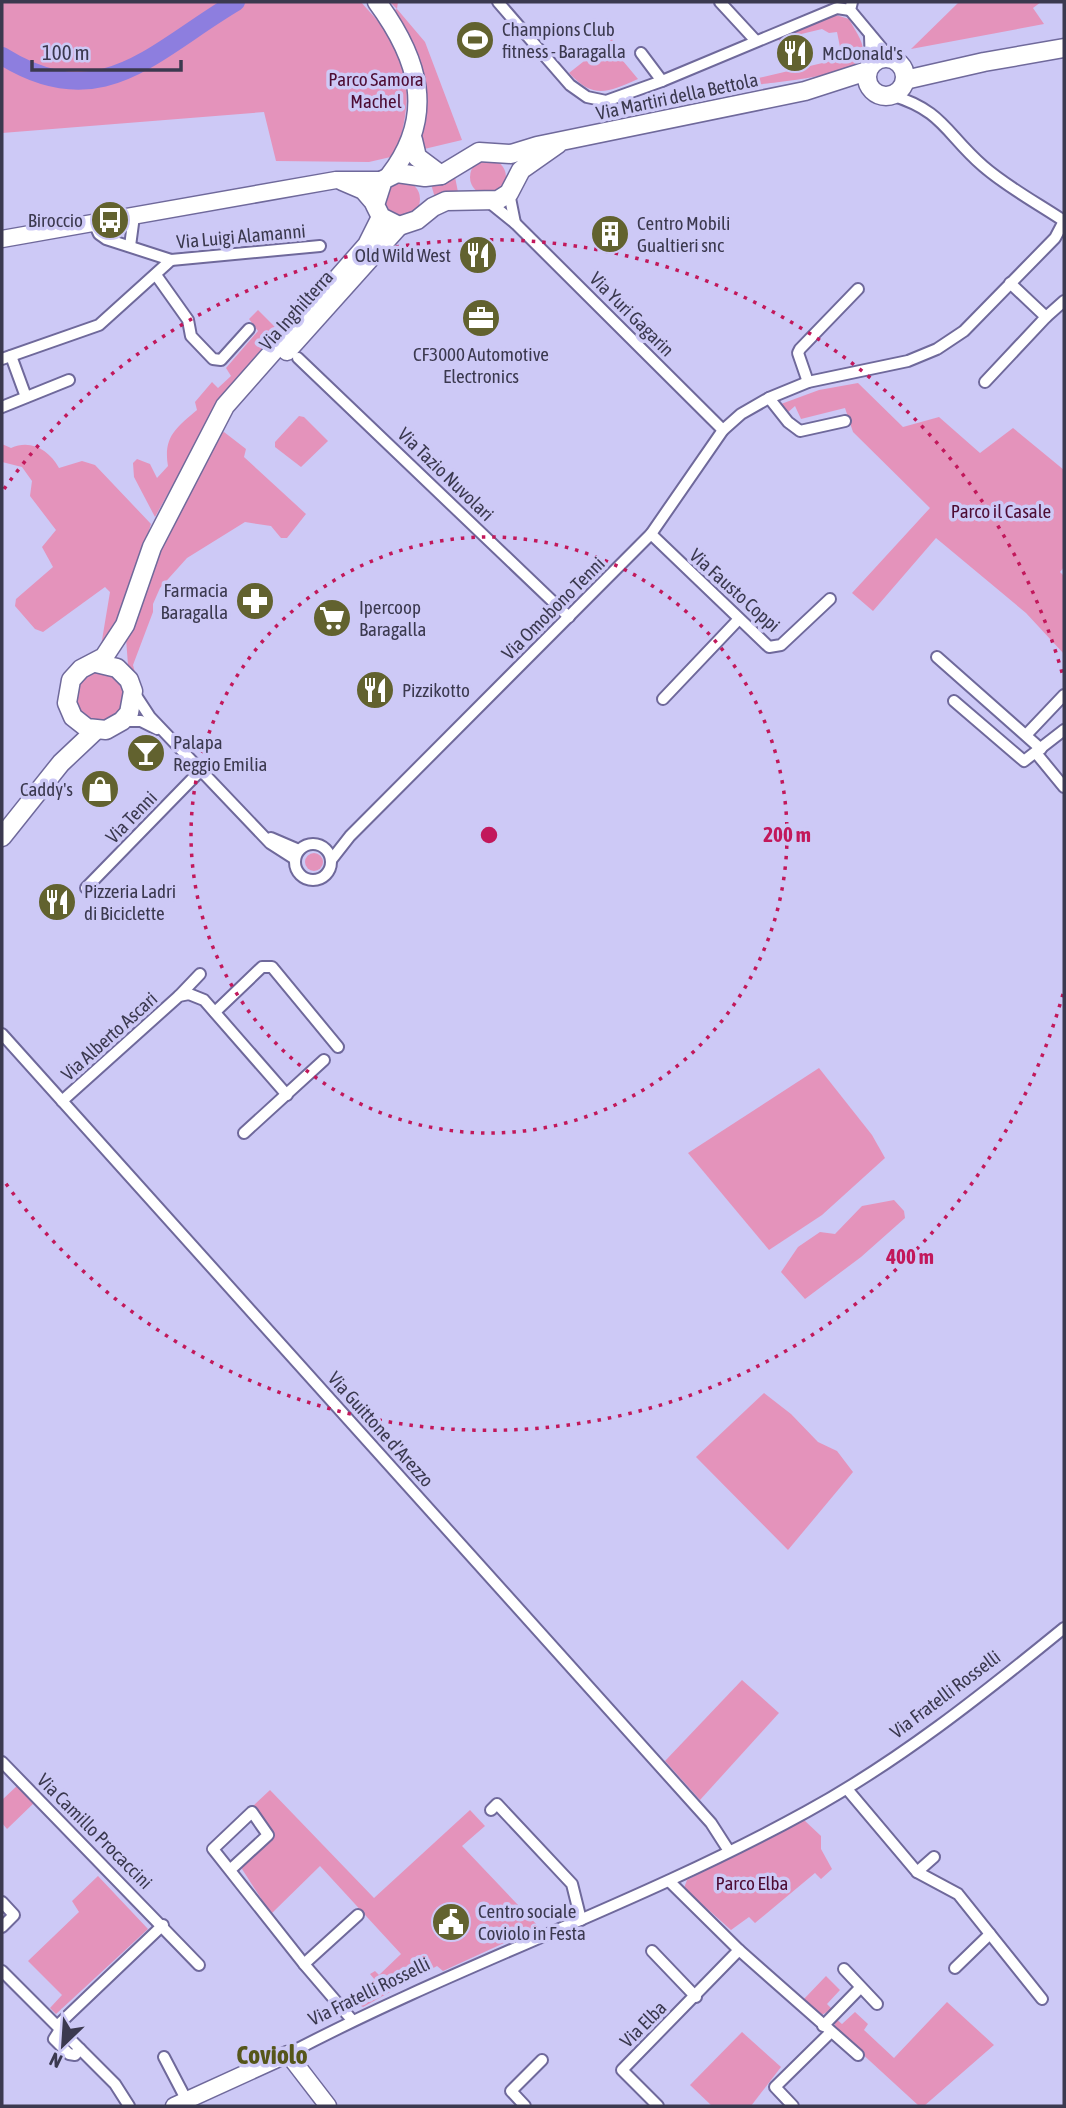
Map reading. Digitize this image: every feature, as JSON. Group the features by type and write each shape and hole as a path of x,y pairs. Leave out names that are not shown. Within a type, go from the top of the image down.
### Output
{"main road":[{"path":"377,2 391,20 409,58 417,86 413,140 417,157 426,167 441,174"},
{"path":"870,74 879,94 901,82 933,72 1064,48"},
{"path":"890,58 901,82"},
{"name":"Via Martiri della Bettola","path":"2,239 336,180 441,174 479,152 501,153 558,144 805,91 870,74 890,58"},
{"path":"378,211 386,178 413,140"},
{"name":"Via Martiri della Bettola","path":"399,226 417,220 433,206 446,201 489,202 512,186 529,163 558,144"},
{"path":"501,153 510,164 512,186"},
{"path":"336,180 363,191 378,211 399,226"},
{"name":"Via Inghilterra","path":"2,837 61,763 96,730 106,730 122,721 133,702 122,650 125,625 152,547 190,468 222,418 225,407 241,386 367,245 378,211"},
{"name":"Via Inghilterra","path":"222,418 233,412 399,226"},
{"name":"Via Inghilterra","path":"61,763 71,738 73,717 67,703 71,680 81,668 104,657 125,625"},
{"path":"96,663 117,668 129,683"},
{"path":"73,717 87,728 96,730"},
{"path":"288,2054 328,2106"},
{"name":"Via Fratelli Rosselli","path":"179,2104 288,2054"}],"street":[{"path":"498,2 570,85 587,97 606,101 662,81 836,8 851,6 870,36 890,58"},
{"path":"720,2 756,41"},
{"path":"870,36 870,74"},
{"path":"641,53 662,81"},
{"path":"901,82 922,106 943,121 985,167 1064,221"},
{"path":"901,82 922,106"},
{"path":"512,186 515,223"},
{"name":"Via Yuri Gagarin","path":"489,202 515,223 723,430"},
{"path":"130,246 134,216"},
{"name":"Via Omobono Tenni","path":"297,855 298,872 314,880 325,876 332,859 350,836 650,534 723,430 741,414 769,398 808,382 908,362 958,336 1055,237 1064,221"},
{"name":"Via Luigi Alamanni","path":"94,223 99,234 106,239 172,260 320,246"},
{"path":"26,397 6,358 99,325 172,260"},
{"path":"156,275 188,320 191,336 213,359 221,360 249,330"},
{"path":"1010,283 1046,317"},
{"path":"808,382 798,353 800,349 858,289"},
{"path":"985,382 1064,301"},
{"name":"Via Tazio Nuvolari","path":"298,358 569,617"},
{"path":"2,407 69,380"},
{"path":"769,398 788,422 800,431 845,421"},
{"name":"Via Fausto Coppi","path":"650,534 761,642 774,647 781,645 830,599"},
{"path":"663,699 738,620"},
{"path":"937,657 1027,734 1064,787"},
{"name":"Via Omobono Tenni","path":"129,683 165,734 258,828 270,844 297,855"},
{"path":"1027,734 1064,695"},
{"path":"954,701 1024,761 1064,730"},
{"name":"Via Omobono Tenni","path":"122,721 141,722 165,734"},
{"name":"Via Tenni","path":"86,888 201,770"},
{"name":"Via Omobono Tenni","path":"297,855 313,843 324,846 350,836"},
{"path":"324,846 332,859"},
{"path":"215,1012 262,967 272,967 338,1047"},
{"name":"Via Alberto Ascari","path":"62,1101 200,974"},
{"name":"Via Alberto Ascari","path":"179,996 189,994 204,1000 287,1095"},
{"name":"Via Guittone d'Arezzo","path":"2,1034 711,1823 729,1851"},
{"path":"244,1133 324,1060"},
{"name":"Via Fratelli Rosselli","path":"288,2054 352,2020 669,1881 847,1788 953,1716 1064,1628"},
{"name":"Via Camillo Procaccini","path":"2,1762 199,1965"},
{"path":"847,1788 917,1872 958,1894 1042,1999"},
{"path":"491,1810 497,1804 572,1884 581,1920"},
{"path":"230,1870 268,1835 252,1812 213,1849 303,1964 352,2020"},
{"path":"917,1872 934,1857"},
{"path":"669,1881 739,1950 858,2055"},
{"path":"2,1902 15,1915 2,1927"},
{"path":"303,1964 358,1915"},
{"path":"59,2027 163,1925"},
{"path":"955,1968 990,1934"},
{"name":"Via Elba","path":"658,2106 622,2070 739,1950"},
{"name":"Via Elba","path":"652,1951 696,1997"},
{"path":"844,1969 877,2004"},
{"path":"2,1971 115,2084 129,2106"},
{"path":"793,2106 775,2087 860,1988"},
{"path":"164,2057 179,2104"},
{"path":"525,2106 510,2091 541,2060"}],"green space":[{"path":"2,2 361,2 389,35 404,68 406,113 395,156 369,162 276,161 264,112 2,133"},
{"path":"959,2 1041,2 1033,8 1044,24 911,49"},
{"name":"Parco Samora Machel","path":"397,9 425,42 462,140 420,150 421,131 391,11"},
{"path":"836,15 849,19 859,36 863,54 858,62 815,77 755,85 754,79 831,61 833,54 841,52 837,32 829,33 822,29 793,36 780,44 778,37"},
{"path":"612,39 623,61 638,79 602,91 586,87 569,73"},
{"path":"488,159 501,164 506,177 501,190 488,195 475,190 470,177 475,164"},
{"path":"455,177 458,192 435,198 431,184"},
{"path":"402,181 415,186 420,199 415,212 402,217 389,212 384,199 389,186"},
{"path":"258,310 278,330 222,396 155,517 134,477 133,463 137,459 150,464 157,478 168,466 169,440 197,410 195,402 212,382 218,388 231,376 226,368 258,331 249,319"},
{"name":"Parco il Casale","path":"858,383 903,427 939,417 980,453 1013,428 1064,470 1064,567 1060,572 1064,576 1064,654 1026,613 936,538 873,611 852,593 930,508 853,432 845,408 801,419 795,406 786,414 781,404 819,390"},
{"path":"299,416 304,417 328,441 301,467 275,447 275,442"},
{"path":"224,432 246,449 244,457 306,514 287,538 281,538 271,526 245,522 187,558 160,588 153,604 153,612 133,665 139,688 128,665 126,638 156,553 220,433"},
{"path":"2,444 11,448 26,445 39,448 50,456 59,468 82,461 95,465 151,524 120,623 101,646 110,592 105,587 43,632 35,629 15,606 16,599 53,567 42,547 56,530 30,496 32,481 22,467 2,462"},
{"path":"100,672 118,679 125,697 118,715 100,722 82,715 75,697 82,679"},
{"path":"314,853 320,856 323,862 320,868 314,871 308,868 305,862 308,856"},
{"path":"819,1068 872,1135 885,1158 822,1215 769,1250 688,1153"},
{"path":"894,1200 904,1211 905,1218 861,1257 805,1299 781,1272 798,1247 820,1232 835,1234 862,1206"},
{"path":"764,1393 791,1414 818,1442 837,1451 853,1472 788,1550 696,1457"},
{"path":"742,1680 779,1713 700,1800 665,1761"},
{"path":"19,1784 36,1801 7,1829 2,1823 2,1800"},
{"path":"270,1790 374,1898 470,1810 485,1826 462,1846 539,1927 443,1971 437,1966 363,2007 351,2001 375,1980 370,1974 375,1971 379,1975 401,1954 320,1866 271,1914 242,1869 243,1864 273,1837 270,1826 252,1807"},
{"name":"Parco Elba","path":"804,1820 821,1836 821,1849 832,1869 821,1879 815,1873 755,1923 749,1917 731,1930 684,1888 687,1880"},
{"path":"98,1876 148,1929 56,2014 50,2008 62,1995 28,1961 79,1912 72,1901"},
{"path":"826,1976 840,1990 827,2004 832,2009 822,2015 804,1999"},
{"path":"947,2002 994,2045 924,2106 919,2106 834,2028 836,2019 842,2024 855,2012 868,2024 864,2030 894,2058"},
{"path":"742,2032 781,2067 751,2106 712,2106 690,2085"}],"waterway":[{"path":"2,56 37,73 69,81 98,79 125,71 152,57 236,2"}],"place":[{"name":"Champions Club fitness - Baragalla","path":"475,40"},
{"name":"McDonald's","path":"795,53"},
{"name":"Biroccio","path":"110,220"},
{"name":"Centro Mobili Gualtieri snc","path":"610,234"},
{"name":"Old Wild West","path":"478,255"},
{"name":"CF3000 Automotive Electronics","path":"481,318"},
{"name":"Farmacia Baragalla","path":"255,601"},
{"name":"Ipercoop Baragalla","path":"332,618"},
{"name":"Pizzikotto","path":"375,690"},
{"name":"Palapa Reggio Emilia","path":"146,753"},
{"name":"Caddy's","path":"100,789"},
{"name":"Pizzeria Ladri di Biciclette","path":"57,902"},
{"name":"Centro sociale Coviolo in Festa","path":"451,1922"}],"district":[{"name":"Coviolo","path":"272,2055"}]}
